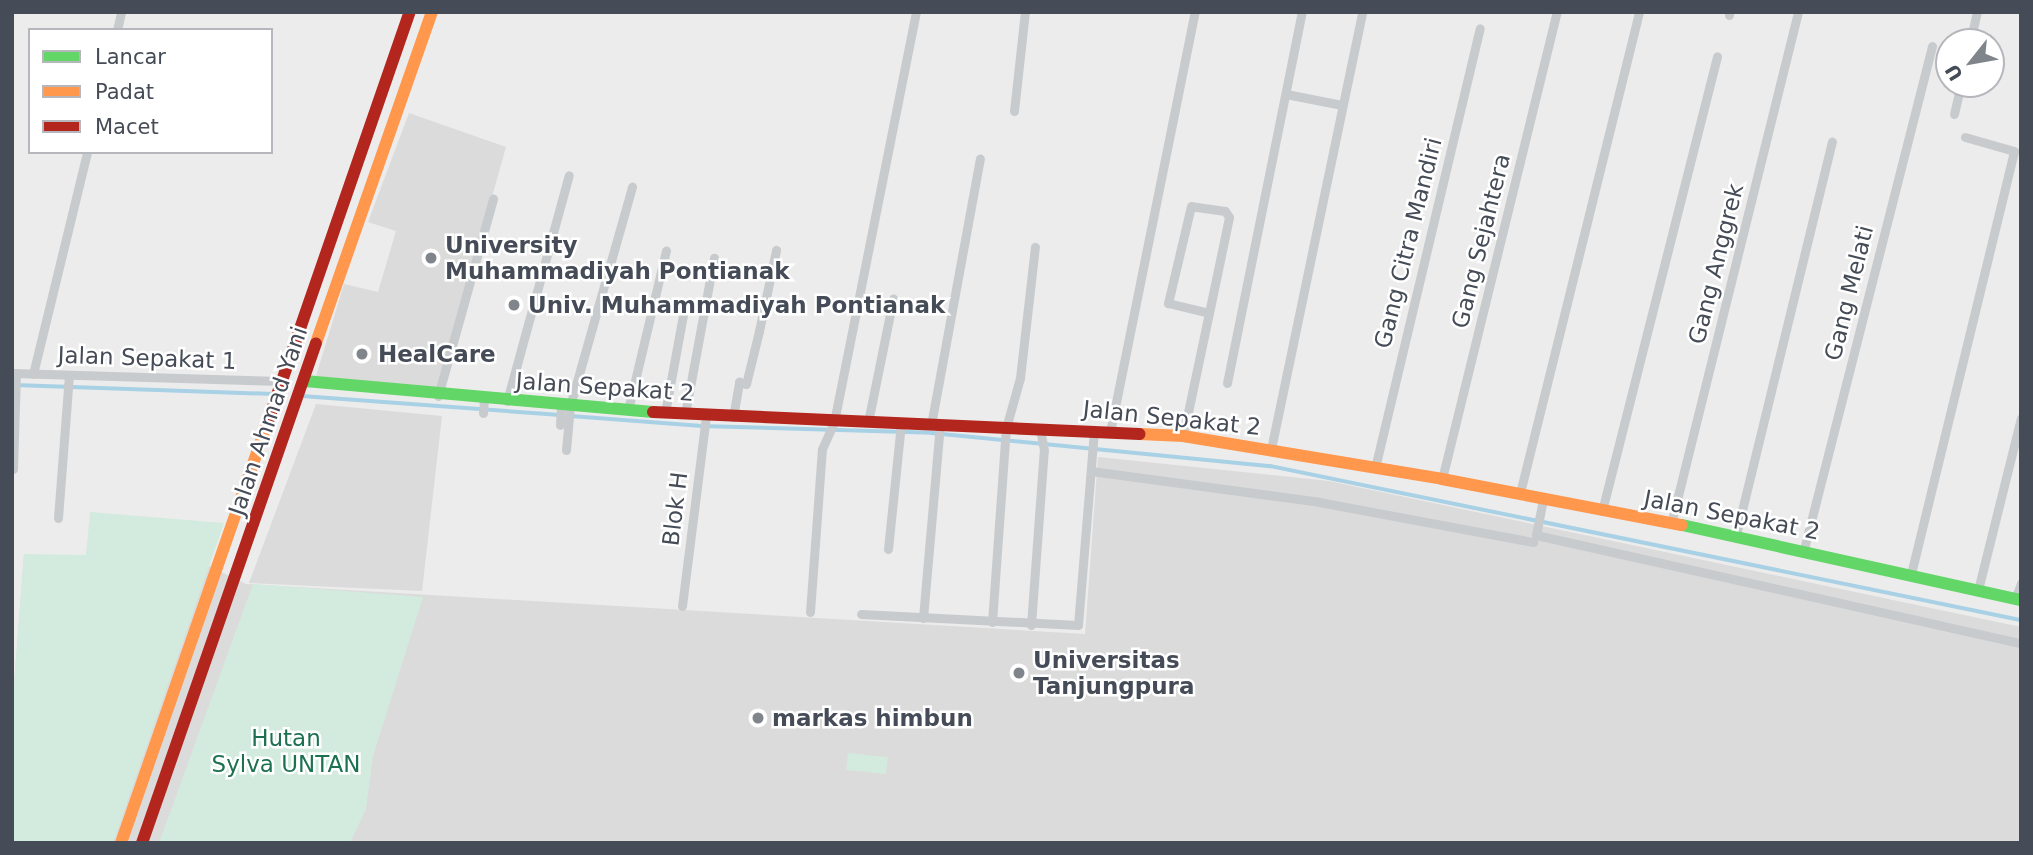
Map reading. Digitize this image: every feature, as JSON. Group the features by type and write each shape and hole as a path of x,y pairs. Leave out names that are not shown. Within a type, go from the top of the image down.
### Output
{"main road":[{"name":"Jalan Ahmad Yani","path":"121,843 410,12"},
{"name":"Jalan Ahmad Yani","path":"142,843 432,12"},
{"path":"312,296 332,303"},
{"name":"Jalan Sepakat 2","path":"304,384 438,396 484,405 507,401 564,415 628,410 832,426 868,422 1042,433 1093,440 1110,432 1183,436 1442,478 1520,493 1542,505 1602,511 1736,535 2018,600"}],"street":[{"path":"810,612 825,441 832,426 916,12"},
{"path":"1014,111 1026,12"},
{"path":"1110,432 1195,12"},
{"path":"1227,383 1302,12"},
{"path":"1270,449 1362,12"},
{"name":"Gang Sejahtera","path":"1442,478 1557,12"},
{"path":"1520,493 1639,12"},
{"name":"Gang Anggrek","path":"1671,524 1798,12"},
{"name":"Gang Citra Mandiri","path":"1375,468 1480,28"},
{"name":"Gang Melati","path":"1804,549 1932,46"},
{"path":"1602,511 1717,56"},
{"path":"1286,94 1342,105"},
{"path":"1954,114 1958,98"},
{"path":"1911,574 2014,151 1965,137"},
{"path":"1736,535 1832,142"},
{"path":"33,374 87,154"},
{"path":"923,618 939,443 937,427 980,158"},
{"path":"507,401 569,176"},
{"path":"566,450 564,415 632,187"},
{"path":"438,396 493,199"},
{"path":"1183,436 1209,313 1229,217 1225,211 1191,206 1167,297 1170,305 1209,313"},
{"path":"992,622 1006,431 1020,378 1035,247"},
{"path":"628,410 666,250"},
{"path":"733,418 739,382 746,384 776,250"},
{"path":"685,414 714,258"},
{"path":"868,422 894,299"},
{"path":"665,413 683,315"},
{"name":"Jalan Sepakat 1","path":"15,376 33,374 69,379 280,384"},
{"path":"13,469 15,376"},
{"path":"58,518 69,379"},
{"name":"Blok H","path":"682,606 705,418"},
{"path":"1978,590 2021,418"},
{"path":"888,549 901,426"},
{"path":"1031,625 1044,450 1042,433"},
{"path":"861,614 1031,625 1078,625 1093,440"},
{"path":"1091,471 1320,502 1533,542"},
{"path":"1542,505 1536,535 2021,643"},
{"path":"2018,600 2021,583"}],"shaded area":[{"name":"University Muhammadiyah Pontianak","path":"409,113 506,147 438,390 316,376 344,284 378,292 396,231 368,222"},
{"path":"316,404 442,416 422,591 249,583"},
{"name":"Universitas Tanjungpura","path":"1098,457 1329,481 2021,627 2021,843 12,843 12,711 24,554 209,566 246,584 1085,634"}],"green space":[{"path":"90,512 224,523 113,843 12,843 12,711 24,554 86,555"},
{"name":"Hutan Sylva UNTAN","path":"253,584 423,597 373,756 366,809 350,843 159,843"},
{"path":"848,753 888,757 886,774 846,770"}],"waterway":[{"path":"15,385 273,394"},
{"path":"302,396 560,415"},
{"path":"571,416 702,426 932,433 1270,466 2021,620"}],"traffic: fast":[{"path":"305,381 653,412"},
{"path":"1682,525 2021,600"}],"traffic: slow":[{"path":"316,343 432,12"},
{"path":"121,843 267,424"},
{"path":"1140,434 1183,436 1442,479 1682,525"}],"traffic: jam":[{"path":"267,424 410,12"},
{"path":"142,843 316,343"},
{"path":"653,412 1140,434"}],"place":[{"name":"University Muhammadiyah Pontianak","path":"431,258"},
{"name":"Univ. Muhammadiyah Pontianak","path":"514,305"},
{"name":"HealCare","path":"362,354"},
{"name":"Universitas Tanjungpura","path":"1019,673"},
{"name":"markas himbun","path":"758,718"}]}
